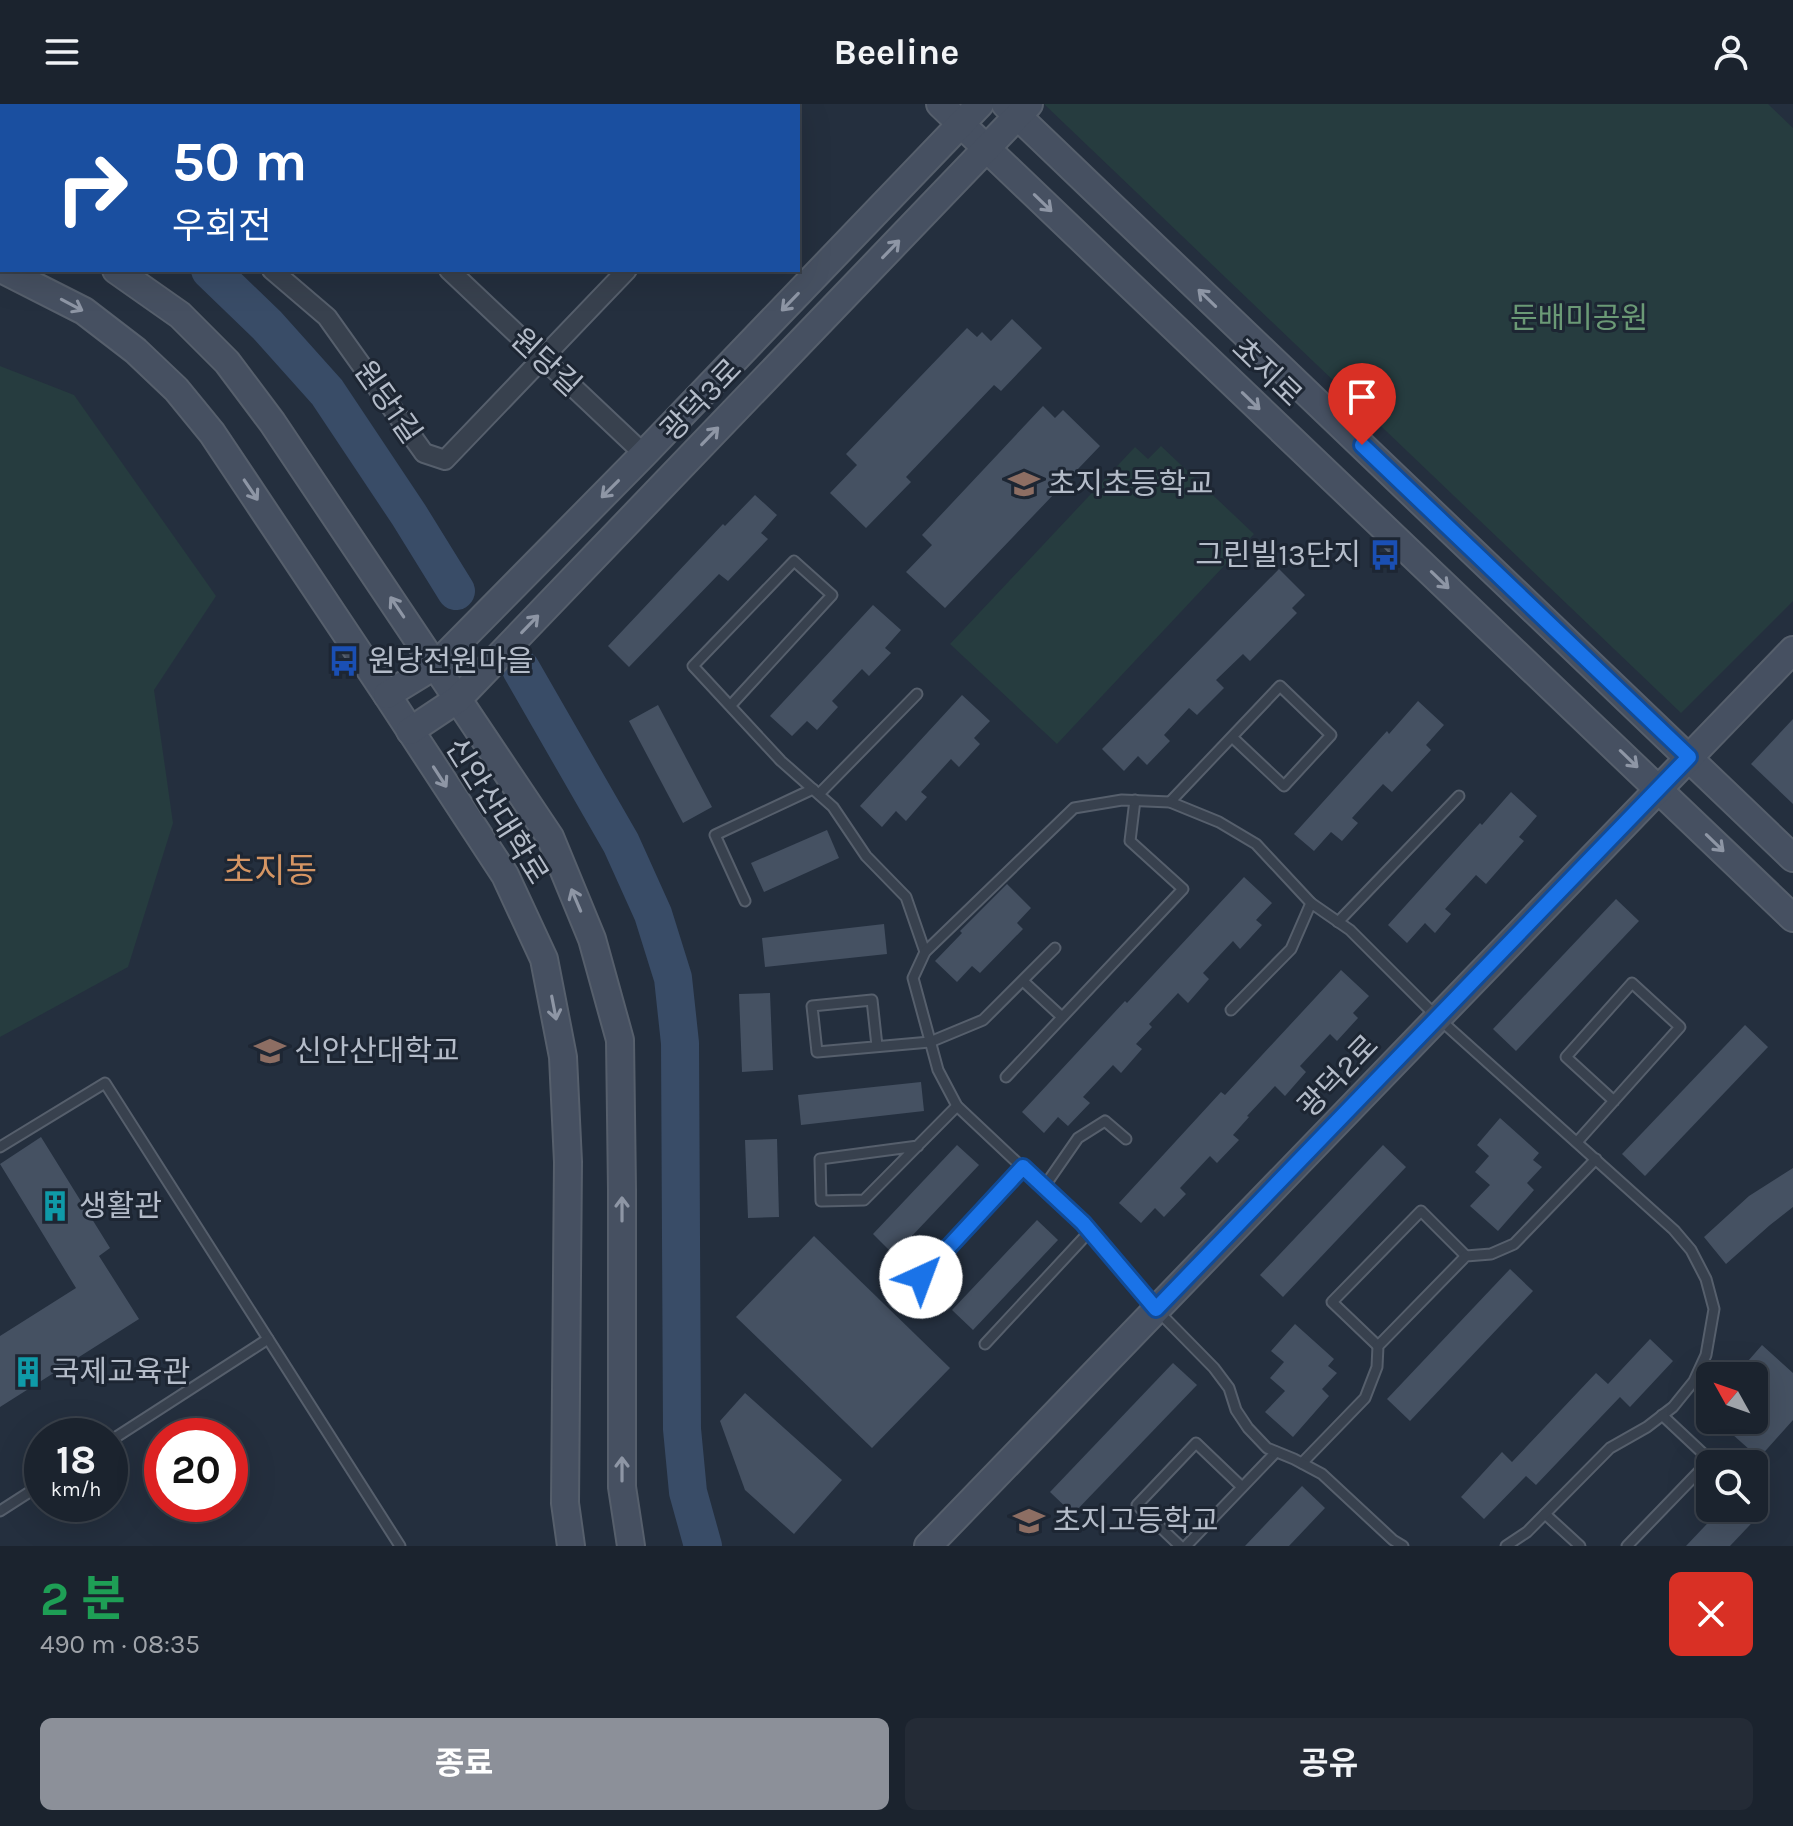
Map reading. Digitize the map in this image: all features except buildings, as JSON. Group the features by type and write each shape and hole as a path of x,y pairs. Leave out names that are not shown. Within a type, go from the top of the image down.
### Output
{"street":[{"name":"초지로","path":"940,104 1793,918"},
{"name":"광덕3로","path":"387,695 436,665 644,454 980,104"},
{"name":"초지로","path":"1017,108 1793,858"},
{"name":"광덕3로","path":"410,731 458,699 986,149 1017,108"},
{"name":"신안산대학로","path":"6,272 84,311 136,351 176,389 212,433 505,875 544,959 563,1057 568,1162 565,1503 571,1546"},
{"name":"신안산대학로","path":"119,272 180,315 227,362 272,422 550,837 592,939 620,1040 622,1487 631,1546"},
{"name":"원당1길","path":"274,272 327,317 424,453 445,460 542,358"},
{"name":"원당길","path":"451,272 644,454"},
{"path":"542,358 625,272"},
{"name":"광덕2로","path":"928,1546 1793,650"}],"lane":[{"path":"731,705 832,595 794,561 693,666 781,761 833,807 866,856 906,897 925,952"},
{"path":"1170,802 1280,686 1331,735 1284,786 1232,737"},
{"path":"745,901 715,835 816,792 917,694"},
{"path":"1338,922 1459,796"},
{"path":"1403,1546 1322,1474 1267,1448 1236,1410 1229,1388 1214,1368 1156,1309 1090,1231 957,1106 938,1070 913,978 925,952 1074,808 1122,800 1170,802 1219,822 1256,844 1311,903 1350,930 1438,1018 1674,1230 1691,1250 1706,1279 1714,1309 1706,1355 1687,1390 1673,1407 1647,1427 1610,1448 1527,1532 1506,1546"},
{"path":"1006,1077 1183,889 1130,841 1135,800"},
{"path":"1231,1010 1291,949 1311,903"},
{"path":"877,1046 872,1000 812,1006 817,1052 930,1042 983,1020 1055,948"},
{"path":"1023,981 1062,1017"},
{"path":"1577,1142 1614,1101 1680,1027 1632,983 1566,1057 1614,1101"},
{"path":"0,1147 105,1083 400,1546"},
{"path":"918,1146 820,1159 821,1201 864,1200 918,1146 957,1106"},
{"path":"1044,1187 1078,1138 1105,1121 1126,1139"},
{"path":"1302,1463 1365,1398 1377,1367 1378,1346 1466,1256 1491,1254 1514,1244 1596,1159"},
{"path":"921,1277 1023,1167"},
{"path":"1378,1346 1332,1302 1421,1211 1466,1256"},
{"path":"985,1344 1090,1231"},
{"path":"128,1429 268,1339"},
{"path":"1627,1546 1710,1460 1662,1415"},
{"path":"1180,1546 1137,1505 1196,1443 1242,1487"},
{"path":"1186,1546 1276,1452"},
{"path":"0,1511 24,1496"},
{"path":"1545,1514 1580,1546"}],"green space":[{"name":"둔배미공원","path":"1044,104 1768,104 1793,128 1793,601 1681,713"},
{"path":"0,366 74,395 216,596 154,690 173,823 128,967 0,1037"},
{"path":"1161,446 1254,534 1057,744 950,644 1135,447 1148,459"}],"waterway":[{"path":"212,272 267,325 327,392 456,591"},
{"path":"521,669 621,843 653,914 673,978 680,1043 682,1429 688,1492 703,1546"}],"place":[{"name":"초지초등학교","path":"1024,484"},
{"name":"그린빌13단지","path":"1385,555"},
{"name":"원당전원마을","path":"344,661"},
{"name":"신안산대학교","path":"270,1051"},
{"name":"생활관","path":"55,1206"},
{"name":"국제교육관","path":"28,1372"},
{"name":"초지고등학교","path":"1029,1521"}],"district":[{"name":"초지동","path":"270,870"}],"route":[{"path":"921,1277 1023,1167 1083,1223 1156,1309 1689,757 1362,445"}]}
